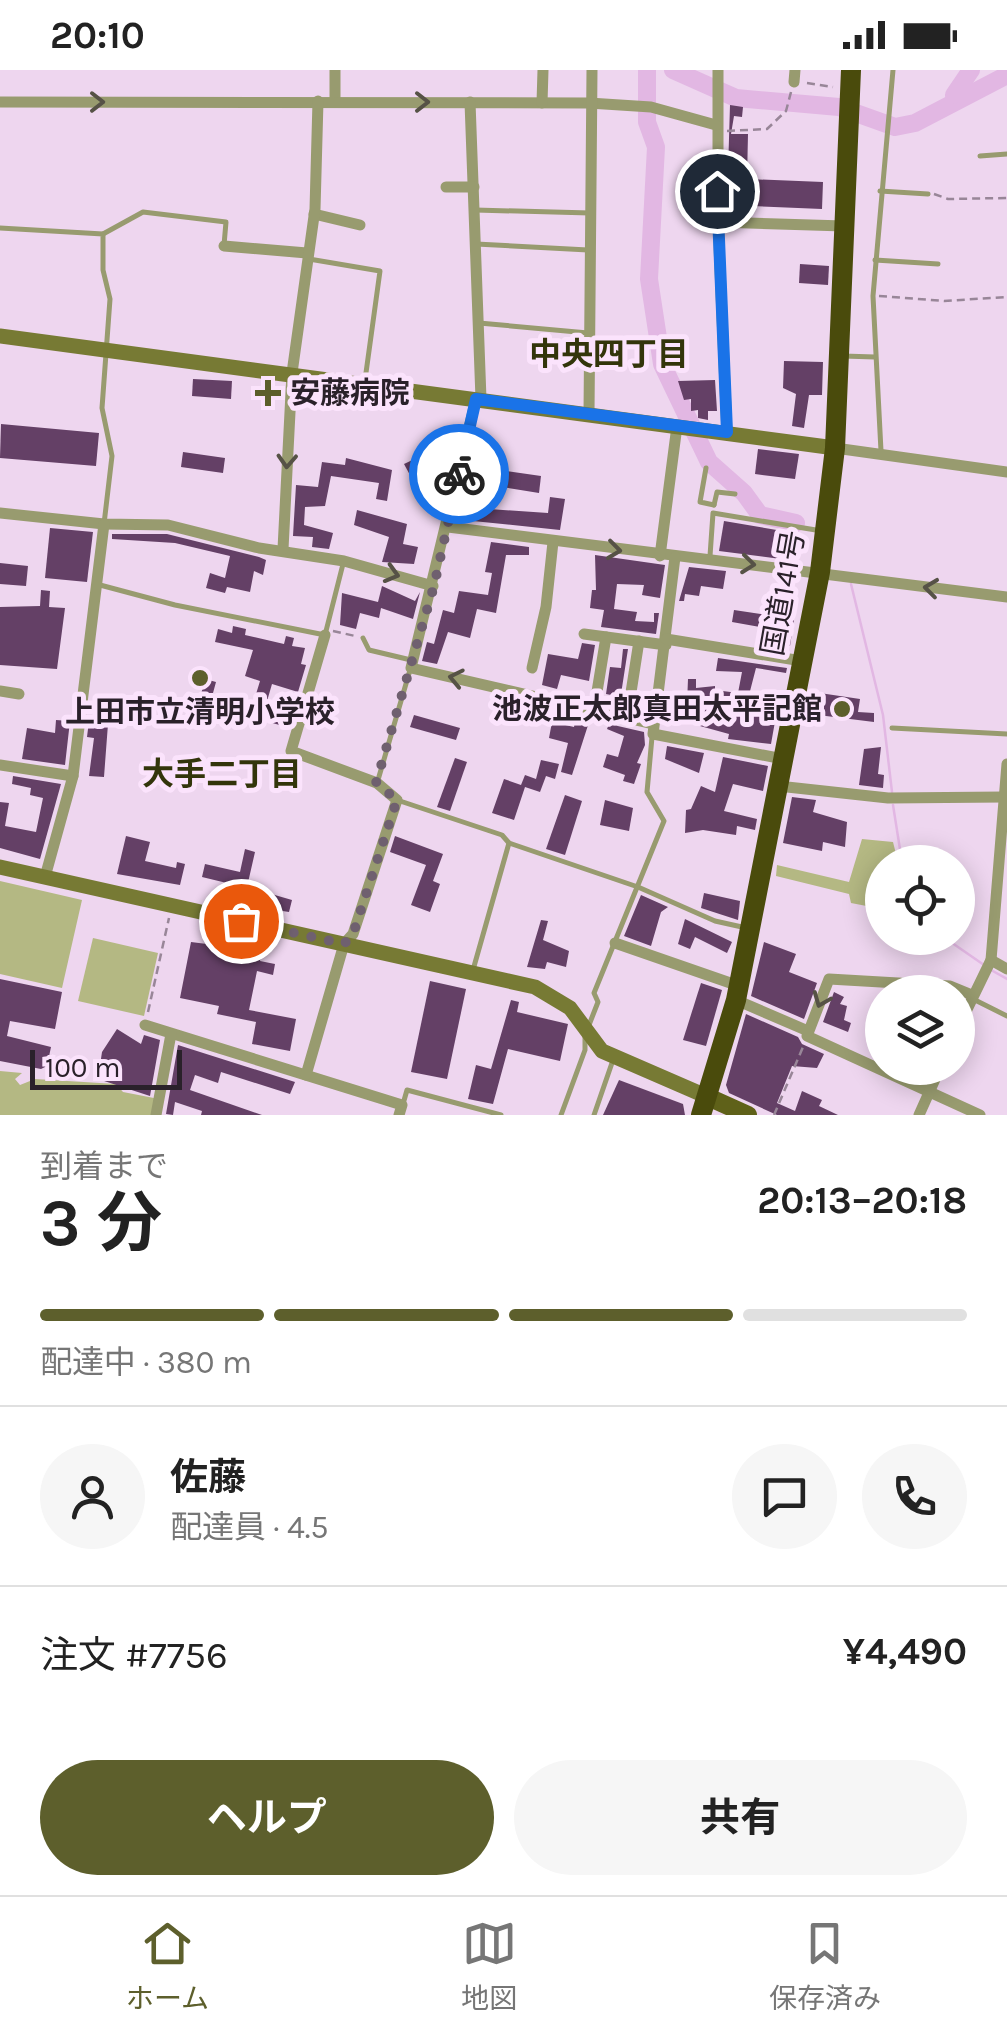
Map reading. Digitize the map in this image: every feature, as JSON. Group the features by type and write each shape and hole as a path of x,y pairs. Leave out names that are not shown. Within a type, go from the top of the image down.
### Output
{"highway":[{"name":"国道141号","path":"704,1106 737,993 802,661 826,573 825,531 835,448 851,87"}],"main road":[{"path":"704,1106 748,1115"}],"street":[{"path":"335,70 336,102"},
{"path":"542,103 543,70"},
{"path":"589,414 592,70"},
{"path":"718,75 718,222 727,432"},
{"path":"283,549 292,373 314,214 318,101"},
{"path":"0,102 589,103 646,106 716,128"},
{"path":"470,102 479,323 478,399 412,664 627,718 653,729 783,759"},
{"path":"446,187 474,187"},
{"path":"314,214 360,225"},
{"path":"718,222 844,226"},
{"path":"224,246 306,256"},
{"path":"0,336 1007,472"},
{"path":"660,556 687,427"},
{"path":"0,512 104,524 168,525 260,548 344,561 434,586"},
{"path":"45,877 73,776 104,524"},
{"path":"448,527 1007,597"},
{"path":"532,668 546,608 554,542"},
{"path":"653,729 675,557"},
{"path":"306,1075 344,944 353,934 397,800 376,783 291,751 326,632"},
{"path":"584,634 802,661"},
{"path":"594,710 606,637"},
{"path":"627,718 638,641"},
{"path":"0,692 19,694"},
{"path":"975,988 988,964 1007,764"},
{"path":"0,765 73,776"},
{"path":"778,786 893,798 1004,797"},
{"path":"0,866 472,972 556,996 602,1051 704,1106"},
{"path":"615,943 737,993 808,1034 980,1115"},
{"path":"988,964 1007,970"},
{"path":"808,1034 829,979 865,981"},
{"path":"145,1025 306,1075 401,1110"},
{"path":"156,1115 171,1034"},
{"path":"920,1115 933,1085"}],"lane":[{"path":"881,454 873,296 884,135 893,70"},
{"path":"980,156 1007,154"},
{"path":"880,191 928,194"},
{"path":"475,210 590,213"},
{"path":"0,228 103,234 143,212 226,222 224,246"},
{"path":"103,234 103,270 110,299 102,408 112,456 104,524"},
{"path":"476,244 590,250"},
{"path":"306,256 380,270 364,384"},
{"path":"875,260 938,264"},
{"path":"479,323 591,333"},
{"path":"839,356 876,357"},
{"path":"706,468 700,502 754,519 825,531"},
{"path":"709,560 716,492 734,494"},
{"path":"98,584 174,605 326,632 344,561"},
{"path":"362,638 369,650 412,664 376,783"},
{"path":"892,728 1007,734"},
{"path":"560,1115 585,1050 585,1032 598,1002 594,993 664,821 647,792 653,729"},
{"path":"397,800 502,835 509,843 638,888 715,921 750,929"},
{"path":"472,972 509,843"},
{"path":"975,998 1007,1016"},
{"path":"594,1115 614,1057"},
{"path":"401,1110 408,1090 501,1115"}],"path":[{"path":"716,128 767,129 786,111 793,82 851,87"},
{"path":"928,194 948,199 1007,198"},
{"path":"873,296 944,301 1007,296"},
{"path":"326,632 362,638"},
{"path":"145,1025 169,916"},
{"path":"774,1115 808,1034"}],"green space":[{"path":"862,839 893,842 894,845 865,845 865,906 851,903 849,894 776,876 777,865 849,882"},
{"path":"0,881 82,900 62,988 0,974"},
{"path":"93,938 158,953 144,1016 78,1001"},
{"path":"0,1071 22,1073 15,1079 20,1085 35,1079 116,1084 123,1092 159,1099 156,1115 0,1115"}],"building":[{"path":"730,105 743,107 742,117 734,116 731,134 748,134 747,179 823,182 822,209 727,205"},
{"path":"800,264 829,266 828,285 799,283"},
{"path":"784,361 823,362 822,395 809,395 804,428 792,426 796,394 783,388"},
{"path":"193,379 232,381 231,399 192,396"},
{"path":"715,380 717,411 708,411 708,420 698,418 698,410 691,411 691,399 684,400 678,381"},
{"path":"1,424 99,433 96,466 0,458"},
{"path":"758,449 799,454 795,479 755,474"},
{"path":"183,452 225,458 223,473 181,467"},
{"path":"423,455 444,493 440,507 430,512 404,464"},
{"path":"346,458 392,470 387,501 376,499 379,483 331,476 325,506 305,507 304,525 333,533 329,549 312,547 313,537 293,536 296,485 318,487 322,462 345,465"},
{"path":"485,468 541,476 539,493 483,484"},
{"path":"550,497 565,499 560,530 473,521 475,508 548,513"},
{"path":"357,510 407,524 403,544 418,547 414,564 382,562 389,537 354,525"},
{"path":"724,521 800,534 796,561 719,551"},
{"path":"50,528 93,532 87,582 45,578"},
{"path":"112,534 167,534 259,557 266,560 263,575 254,571 250,592 227,587 225,593 206,588 210,573 225,578 230,556 175,543 112,539"},
{"path":"491,542 529,547 529,555 506,555 496,613 477,609 470,638 448,632 437,664 422,661 427,642 434,644 443,610 454,613 459,591 488,595 492,573 485,572"},
{"path":"595,555 665,565 660,598 642,595 644,585 617,584 614,609 637,612 635,621 654,622 654,613 659,613 656,634 601,627 604,610 590,608 592,590 596,590"},
{"path":"0,563 28,566 26,586 0,584"},
{"path":"689,567 726,571 723,589 701,586 699,596 685,594 684,601 679,601"},
{"path":"382,586 415,601 420,592 413,619 381,608 379,618 360,613 356,629 340,625 342,593 378,602"},
{"path":"41,590 50,591 49,607 65,608 57,669 0,665 0,607 40,606"},
{"path":"734,610 794,619 790,646 758,641 760,627 732,622"},
{"path":"233,626 246,629 245,635 284,644 286,636 294,638 292,646 305,648 301,664 306,665 298,692 272,684 265,708 286,714 283,726 199,702 205,679 216,682 213,693 253,704 260,681 245,676 253,650 215,642 218,629 232,633"},
{"path":"582,643 595,645 589,681 561,675 557,689 542,685 548,654 578,659"},
{"path":"623,649 628,649 619,707 609,704 611,695 606,694 610,667 621,668"},
{"path":"718,658 787,668 786,673 756,668 749,695 779,699 771,744 728,739 729,734 700,726 706,707 687,704 688,679 696,679 696,688 715,686 715,690 738,693 742,672 716,671"},
{"path":"813,692 860,699 858,712 874,713 874,722 810,714"},
{"path":"502,699 544,708 541,725 498,716"},
{"path":"414,715 460,728 456,740 410,727"},
{"path":"576,716 590,719 572,775 561,772 568,743 549,738 552,722 574,727"},
{"path":"56,720 70,721 65,765 22,759 27,728 55,733"},
{"path":"89,721 108,724 104,777 89,776 94,738 87,737"},
{"path":"609,724 644,732 645,745 634,784 623,781 625,775 603,767 607,754 618,757 624,736 607,729"},
{"path":"667,746 704,753 699,773 665,759"},
{"path":"881,747 878,774 884,775 883,788 859,785 864,749"},
{"path":"723,757 768,766 763,791 733,784 724,811 757,819 755,830 737,826 736,835 703,830 685,833 686,810 691,809 701,786 715,792"},
{"path":"455,758 467,762 450,811 437,807"},
{"path":"541,760 559,764 555,779 546,776 540,792 525,787 514,820 492,813 504,779 521,785 525,775 536,779"},
{"path":"13,776 61,784 40,859 0,848 0,802 9,803 5,826 36,832 43,798 30,795 31,788 12,784"},
{"path":"565,795 582,801 565,855 546,849"},
{"path":"792,797 816,800 813,812 847,822 845,847 823,842 822,851 783,843"},
{"path":"605,800 633,808 629,831 600,825"},
{"path":"126,836 150,842 145,861 176,868 177,862 185,864 180,885 117,874"},
{"path":"395,836 443,854 433,881 440,884 430,912 411,905 426,865 390,852"},
{"path":"245,849 255,852 247,887 292,900 289,912 231,903 235,885 202,877 205,864 240,872"},
{"path":"704,893 740,901 738,920 701,908"},
{"path":"641,895 668,907 661,912 651,946 624,936"},
{"path":"685,919 732,942 727,953 695,937 690,949 678,944"},
{"path":"541,920 548,921 543,940 569,951 566,967 547,962 545,969 527,967"},
{"path":"191,942 262,951 260,961 275,964 273,975 257,971 249,1010 296,1019 290,1051 252,1044 256,1022 217,1014 219,1006 180,998"},
{"path":"764,942 796,954 789,972 817,983 804,1019 751,996"},
{"path":"0,979 62,992 55,1029 10,1021 7,1036 51,1047 47,1066 41,1069 0,1061"},
{"path":"430,981 466,989 447,1079 411,1072"},
{"path":"701,983 722,990 706,1046 683,1040"},
{"path":"834,992 844,997 840,1004 847,1006 844,1020 851,1023 848,1032 823,1022"},
{"path":"511,1000 519,1002 517,1012 568,1024 560,1061 508,1049 493,1104 468,1099 476,1065 491,1069"},
{"path":"746,1014 798,1037 802,1044 824,1054 817,1068 792,1066 777,1103 795,1111 802,1091 822,1100 819,1106 838,1115 777,1115 729,1093 726,1085"},
{"path":"117,1029 141,1044 144,1035 160,1040 150,1096 98,1079 102,1052"},
{"path":"178,1045 295,1082 290,1094 221,1072 218,1083 195,1075 190,1090 262,1115 201,1115 202,1111 175,1102 173,1115 166,1114"},
{"path":"619,1080 683,1104 685,1115 603,1115"}],"waterway":[{"path":"647,70 647,122 656,147 649,279 662,364 709,462 744,493 760,515 796,523"},
{"path":"673,70 736,98 839,107 895,127 915,123 1007,75"},
{"path":"954,95 971,70"},
{"path":"851,584 883,715 892,792"},
{"path":"893,805 899,845"},
{"path":"970,955 984,965"},
{"path":"991,970 1007,979"}],"way so far":[{"path":"241,921 344,944 353,934 397,800 376,783 434,586 459,474"}],"place":[{"name":"安藤病院","path":"268,393"},
{"name":"上田市立清明小学校","path":"200,678"},
{"name":"池波正太郎真田太平記館","path":"842,709"}],"district":[{"name":"中央四丁目","path":"609,354"},
{"name":"大手二丁目","path":"222,774"}],"route":[{"path":"459,474 476,399 727,432 717,191"}]}
